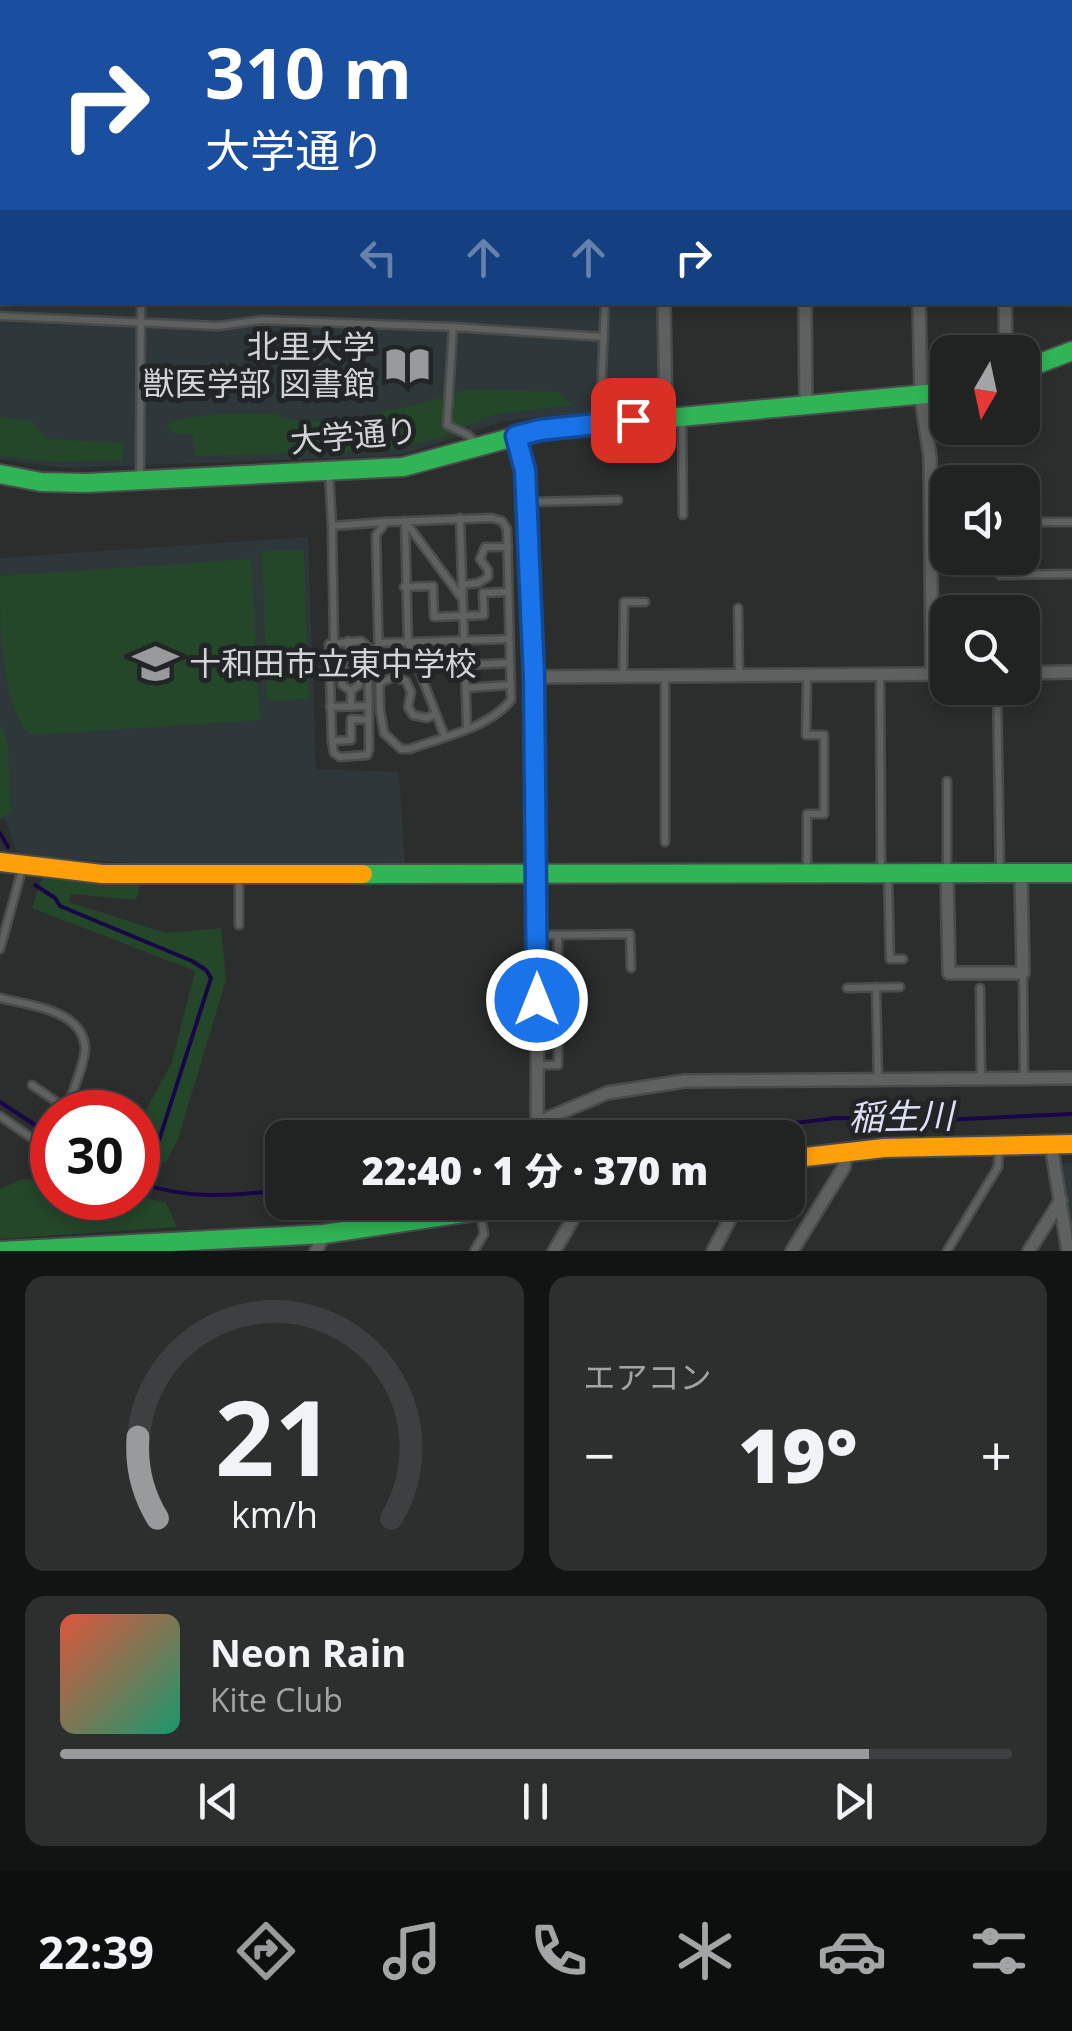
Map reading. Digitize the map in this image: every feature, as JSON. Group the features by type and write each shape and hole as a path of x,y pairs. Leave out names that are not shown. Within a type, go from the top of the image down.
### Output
{"street":[{"path":"664,305 674,416"},
{"path":"804,305 806,405"},
{"path":"919,305 922,396 930,457 931,595"},
{"path":"1005,305 1006,335"},
{"path":"1040,363 1072,351"},
{"name":"大学通り","path":"0,474 42,482 403,467 540,430 930,395"},
{"path":"516,436 525,470 534,677 538,876 536,1120"},
{"path":"1040,673 1072,672"},
{"path":"534,677 930,674"},
{"path":"0,862 102,874 238,876 1072,873"},
{"path":"947,874 949,973 1023,973 1020,873"},
{"path":"543,1120 607,1093 684,1081 1072,1078"},
{"path":"1051,1144 1068,1251"},
{"path":"805,1157 1072,1144"},
{"path":"792,1251 844,1167 846,1152"},
{"path":"1030,1251 1061,1200"},
{"path":"0,1251 320,1243 435,1220"},
{"path":"554,1251 572,1220"},
{"path":"712,1251 729,1220"}],"lane":[{"path":"140,479 141,305"},
{"path":"600,423 605,305"},
{"path":"0,316 218,326 262,320 604,337"},
{"path":"453,327 446,425 468,435 480,447"},
{"path":"674,416 685,457 684,515"},
{"path":"328,470 334,642"},
{"path":"526,502 618,500"},
{"path":"332,526 386,522 460,518 502,520 508,529 511,700 502,712 467,730 410,749 400,749 384,734 380,710 376,535 386,522"},
{"path":"460,518 467,730"},
{"path":"405,521 408,642 445,737"},
{"path":"405,521 462,596"},
{"path":"1040,522 1072,522"},
{"path":"461,585 488,577 480,558 486,547 508,547"},
{"path":"1040,574 1072,574"},
{"path":"404,587 433,586 434,616 484,616 483,593 507,592"},
{"path":"623,677 624,602 646,602"},
{"path":"738,608 739,676"},
{"path":"380,643 509,639"},
{"path":"348,640 349,656 358,667 351,674 356,675 359,685 351,691 351,707"},
{"path":"361,641 368,647 367,756 340,757 334,753 328,644 334,642 361,641"},
{"path":"464,665 488,667 510,662"},
{"path":"880,675 884,874 890,959 903,959"},
{"path":"806,676 806,735 824,735 824,814 807,814 807,875"},
{"path":"380,682 394,677 406,681 411,692 408,707 413,715 420,718 435,714"},
{"path":"665,677 665,842"},
{"path":"466,688 488,691 511,686"},
{"path":"997,705 1000,874"},
{"path":"330,707 368,706"},
{"path":"332,741 351,740 351,719 368,720"},
{"path":"947,781 947,874"},
{"path":"0,949 24,865"},
{"path":"238,876 239,924"},
{"path":"538,935 630,934 630,968"},
{"path":"537,1065 558,1065 558,935"},
{"path":"1023,973 1024,1078"},
{"path":"876,987 878,1079"},
{"path":"847,988 900,987"},
{"path":"980,988 981,1079"},
{"path":"0,998 68,1018 85,1048 67,1108 32,1085"},
{"path":"0,1116 30,1137"},
{"path":"948,1251 998,1167 1000,1145"},
{"path":"474,1251 484,1234 482,1220"}],"shaded area":[{"path":"0,305 657,305 658,405 504,421 389,456 62,468 0,459"},
{"name":"十和田市立東中学校","path":"308,537 316,769 399,772 405,865 150,864 18,855 0,804 0,558"},
{"path":"1062,1163 1072,1163 1072,1237"}],"green space":[{"path":"471,389 557,392 574,405 496,414 440,438 386,451 195,456 193,435 172,433 166,426 200,416 233,414 272,414 315,421 337,419 384,412"},
{"path":"0,417 32,421 47,439 124,443 122,460 55,462 0,456"},
{"path":"304,550 309,699 267,700 262,551"},
{"path":"251,559 260,720 31,735 21,723 13,706 4,662 0,576"},
{"path":"0,723 8,743 11,811 0,820"},
{"path":"43,877 140,884 136,900 71,894 69,902 166,933 221,928 226,980 178,1139 166,1162 160,1162 160,1090 157,1090 172,1062 195,971 32,908"},
{"path":"30,1180 30,1220 160,1220 160,1202 166,1203 177,1227 0,1239 0,1189"}],"waterway":[{"path":"0,833 8,847"},
{"path":"35,885 60,906 192,961 211,978 160,1137"},
{"name":"稲生川","path":"0,1102 30,1122"},
{"name":"稲生川","path":"805,1122 1072,1114"},
{"name":"稲生川","path":"160,1189 227,1195 265,1192"}],"traffic: fast":[{"path":"1040,363 1072,351"},
{"path":"0,474 41,482 86,483 403,467 540,430 930,394"},
{"path":"363,874 1072,873"},
{"path":"0,1251 324,1234 417,1220"}],"traffic: slow":[{"path":"0,862 102,874 363,874"},
{"path":"805,1157 884,1148 1072,1144"}],"place":[{"name":"北里大学 獣医学部 図書館","path":"408,365"},
{"name":"十和田市立東中学校","path":"156,664"}],"route":[{"path":"537,1000 534,677 525,470 516,436 633,420"}]}
